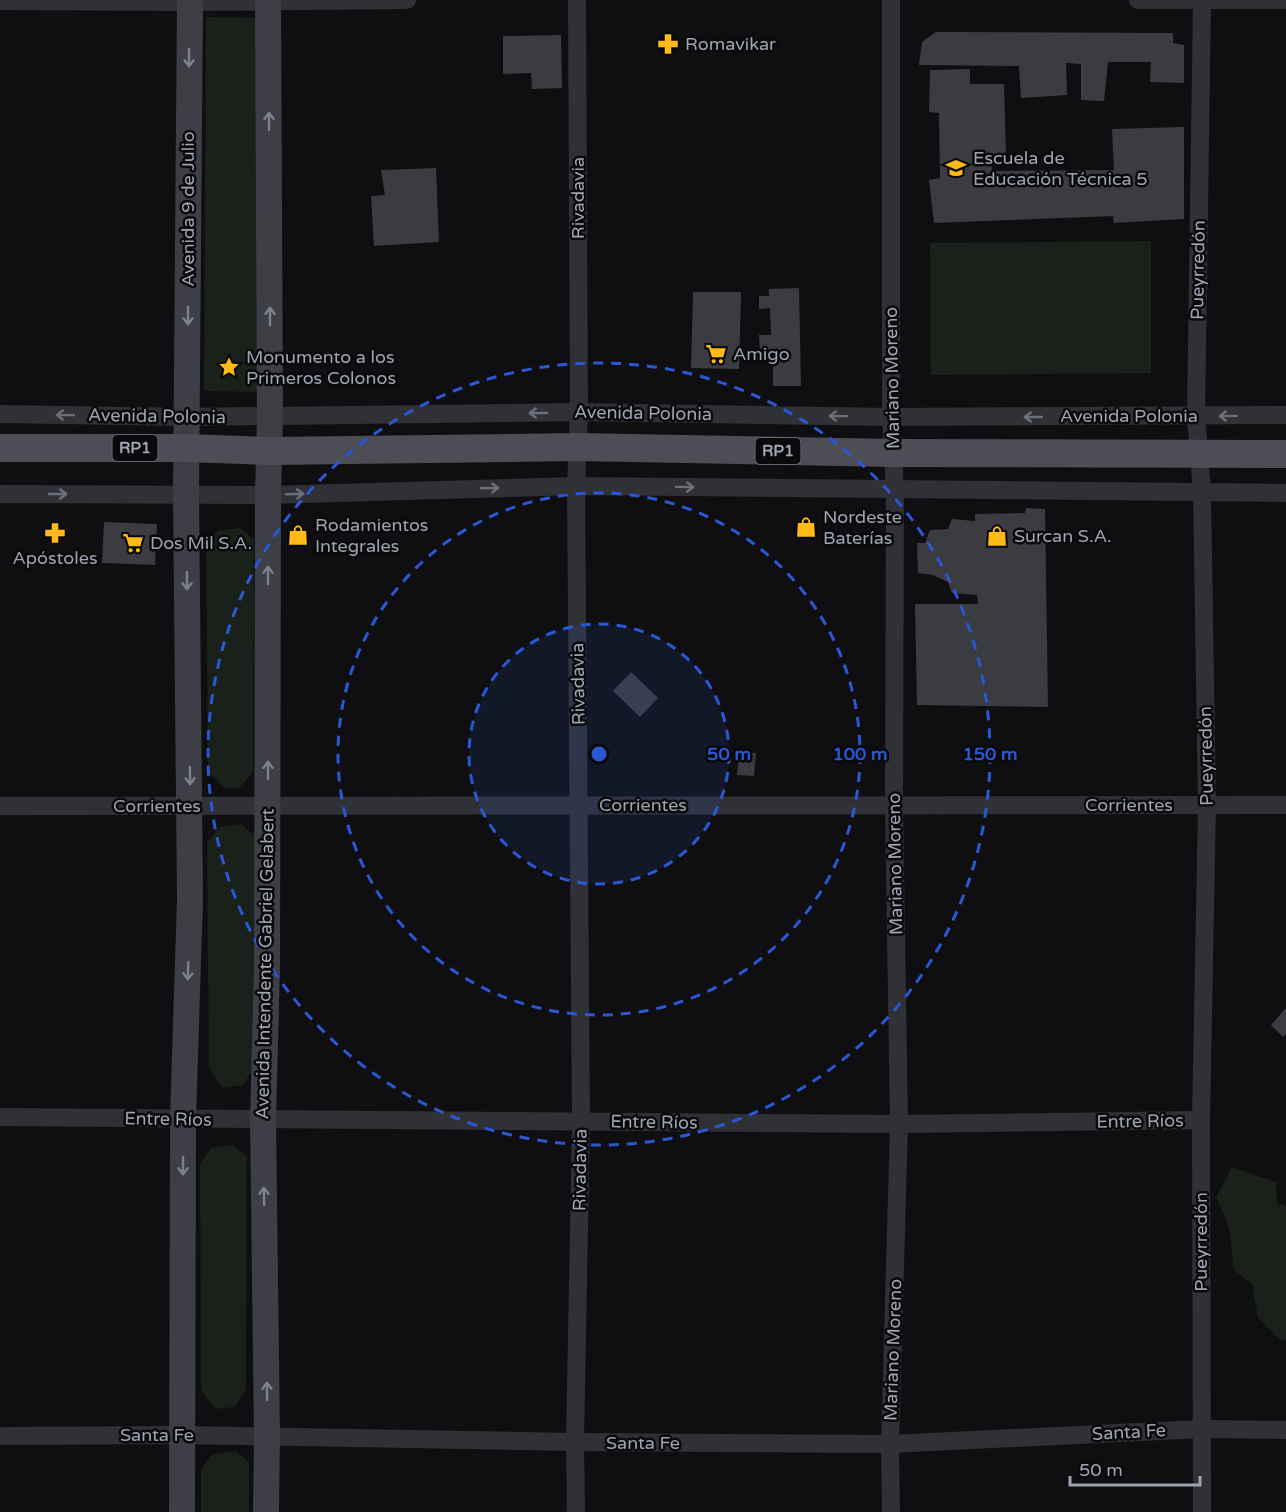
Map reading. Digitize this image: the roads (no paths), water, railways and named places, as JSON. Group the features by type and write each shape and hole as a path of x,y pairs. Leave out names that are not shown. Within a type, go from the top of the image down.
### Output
{"main road":[{"name":"Avenida 9 de Julio","path":"187,417 190,1"},
{"path":"268,1 270,417"},
{"path":"182,1512 183,1119 190,899 187,417"},
{"name":"Avenida Intendente Gabriel Gelabert","path":"266,1512 263,1120 267,968 270,417"},
{"name":"Avenida Polonia","path":"0,447 270,451 578,447 893,453 1286,454"}],"street":[{"path":"0,1 406,0"},
{"name":"Rivadavia","path":"576,1512 575,1442 581,1121 576,486 579,412 577,0"},
{"name":"Mariano Moreno","path":"891,0 891,417 895,490 894,805 899,1124 890,1444 891,1512"},
{"path":"1138,0 1286,0"},
{"name":"Pueyrredón","path":"1202,0 1196,416 1202,492 1207,805 1201,1120 1202,1512"},
{"name":"Avenida Polonia","path":"0,414 187,417 579,412 891,417 1286,415"},
{"path":"0,494 268,495 576,486 1286,493"},
{"name":"Corrientes","path":"0,806 1286,805"},
{"name":"Entre Ríos","path":"0,1117 899,1124 1201,1120"},
{"name":"Santa Fe","path":"0,1436 182,1434 575,1442 890,1444 1201,1429 1286,1430"}],"place":[{"name":"Romavikar","path":"668,44"},
{"name":"Escuela de Educación Técnica 5","path":"956,168"},
{"name":"Amigo","path":"716,354"},
{"name":"Monumento a los Primeros Colonos","path":"229,367"},
{"name":"Nordeste Baterías","path":"806,527"},
{"name":"Apóstoles","path":"55,533"},
{"name":"Rodamientos Integrales","path":"298,535"},
{"name":"Surcan S.A.","path":"997,536"},
{"name":"Dos Mil S.A.","path":"133,543"}]}
